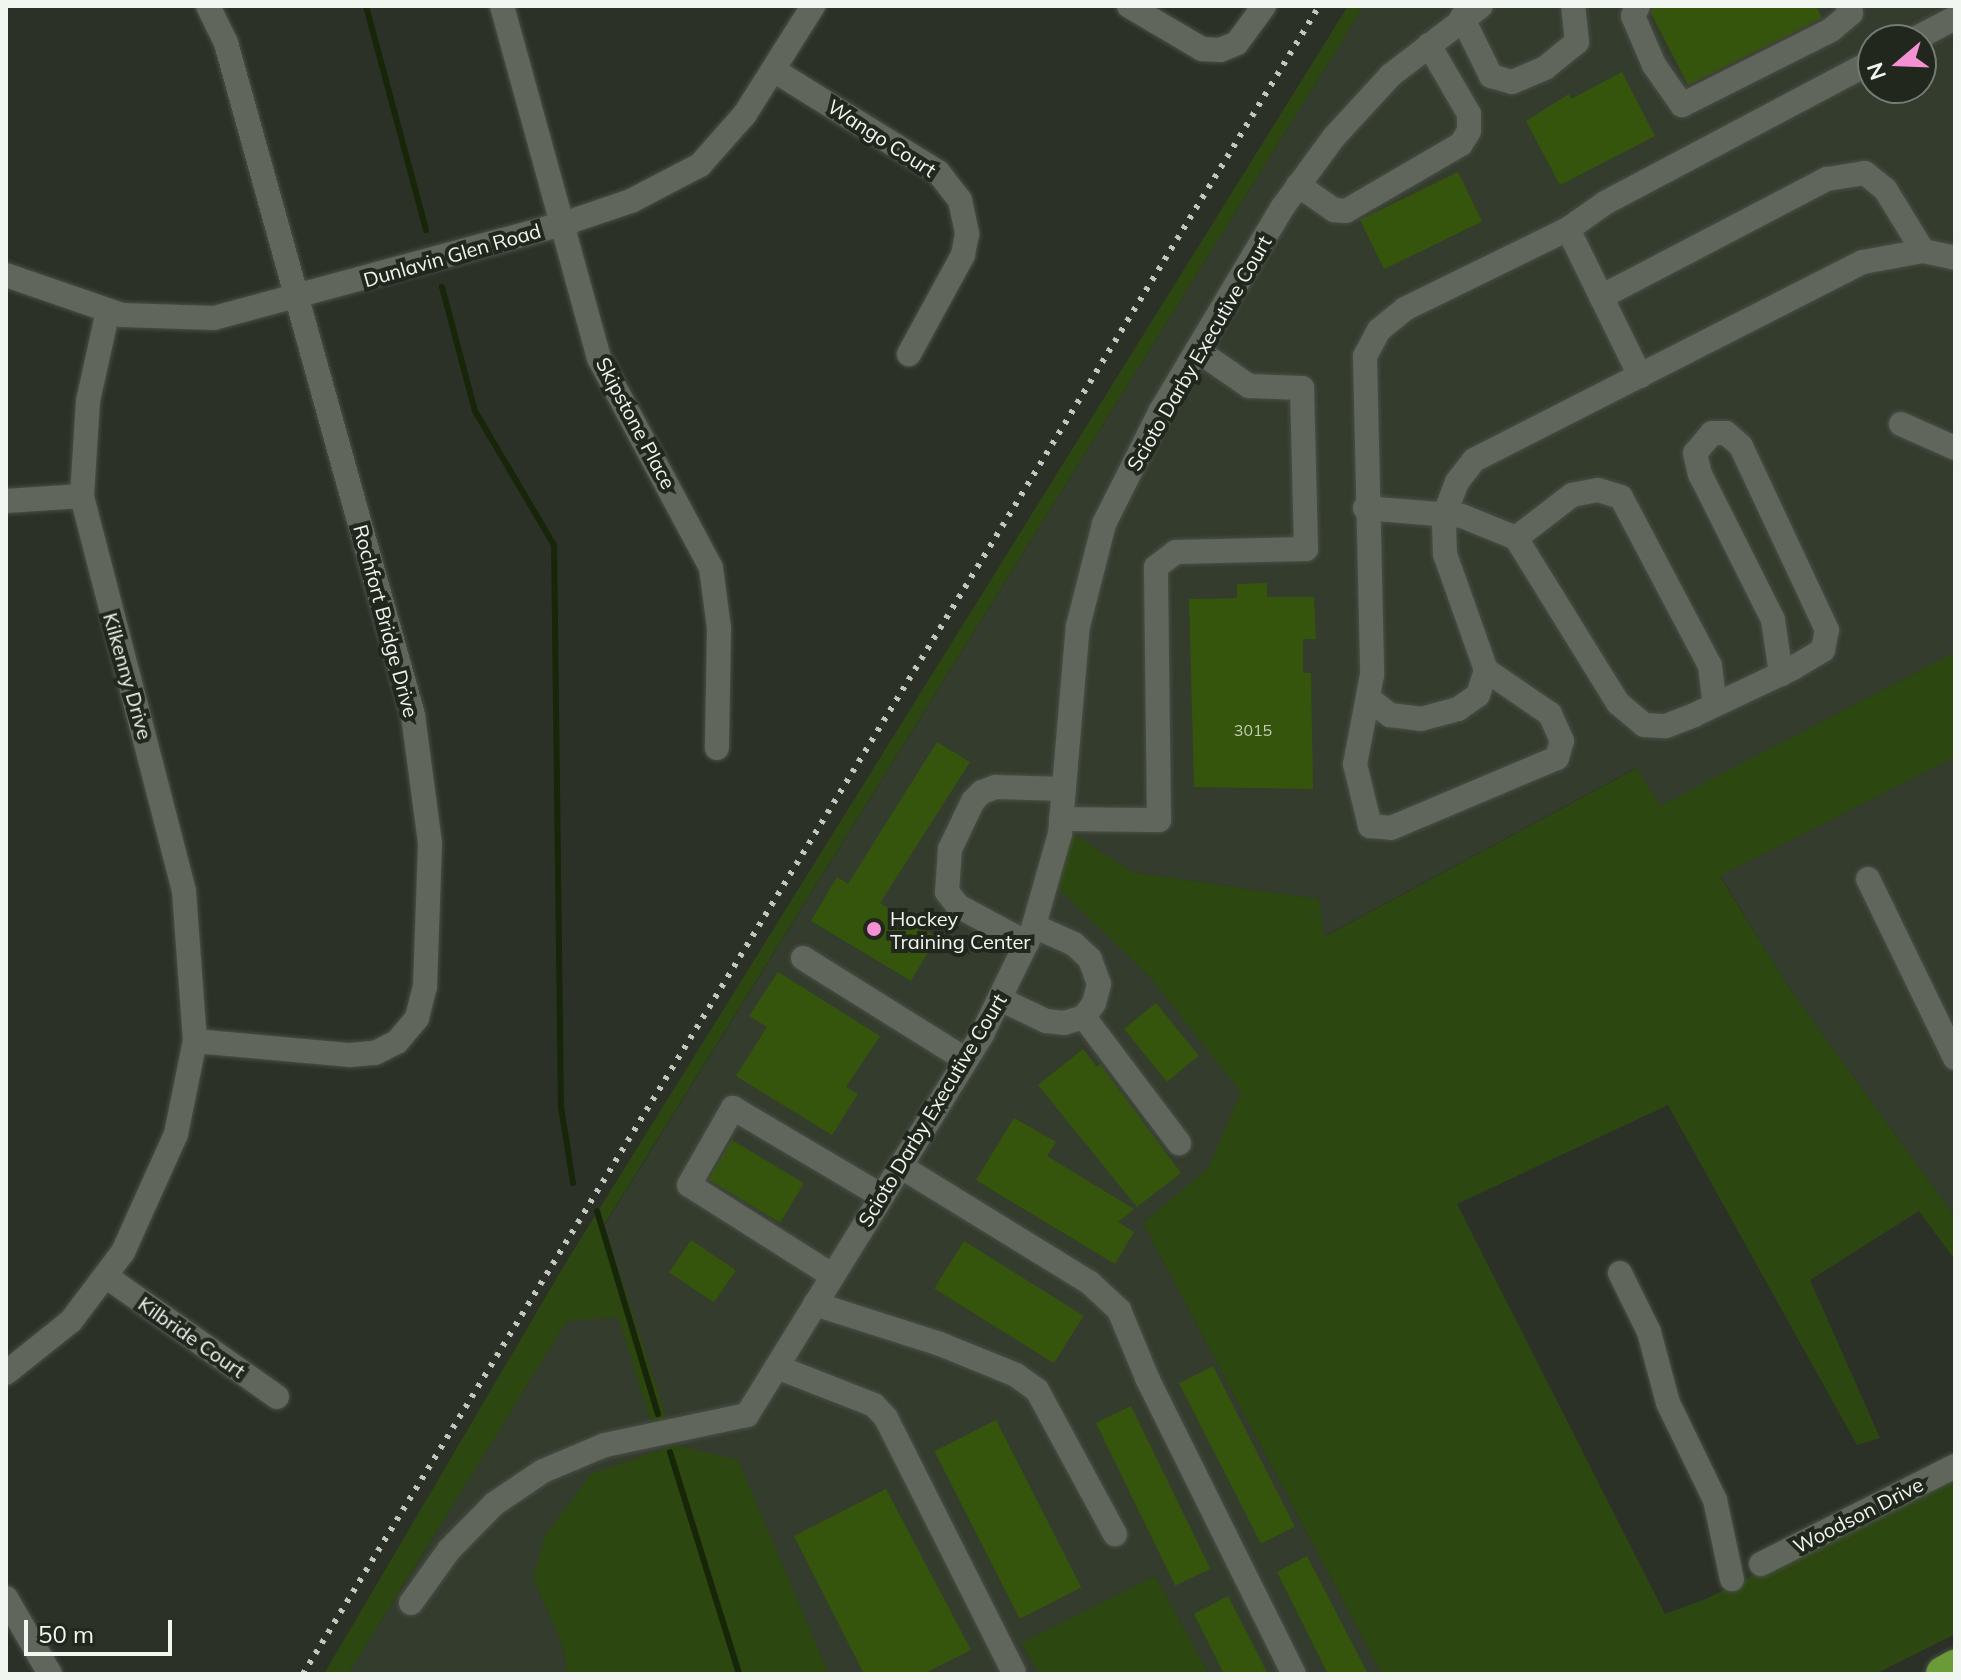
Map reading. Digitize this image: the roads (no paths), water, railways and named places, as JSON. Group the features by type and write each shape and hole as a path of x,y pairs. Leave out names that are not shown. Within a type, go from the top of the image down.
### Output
{"highway":[{"path":"1944,1674 1955,1668"}],"street":[{"name":"Rochfort Bridge Drive","path":"195,1041 375,1053 397,1042 417,1018 425,987 430,821 413,715 226,43 208,6"},
{"name":"Skipstone Place","path":"502,6 599,358 711,568 719,628 717,748"},
{"name":"Dunlavin Glen Road","path":"6,275 108,311 185,320 296,298 563,224 631,201 700,165 726,141 775,71 813,6"},
{"path":"1129,6 1202,49 1237,43 1264,6"},
{"path":"1472,11 1491,76 1512,82 1545,68 1577,42 1573,6"},
{"path":"1638,6 1633,16 1654,65 1682,105 1831,30 1851,13 1848,6"},
{"name":"Scioto Darby Executive Court","path":"411,1603 449,1550 494,1504 543,1471 605,1445 747,1415 966,1060 1000,999 1030,934 1061,819 1078,626 1104,524 1197,350 1298,185 1343,127 1429,45 1472,11"},
{"path":"1937,27 1955,18"},
{"path":"1298,185 1334,210 1346,211 1461,144 1469,131 1469,114 1429,45"},
{"path":"1857,69 1605,203 1568,229 1405,309 1379,330 1365,356 1368,698 1355,764 1364,816 1378,830 1557,758 1562,741 1550,714 1486,670 1445,554 1444,516 1457,482 1474,460 1863,262 1923,251 1955,258"},
{"name":"Wango Court","path":"775,71 938,172 960,200 967,234 963,255 909,354"},
{"path":"1601,297 1827,179 1865,173 1885,189 1923,251"},
{"path":"1568,229 1640,376"},
{"name":"Kilkenny Drive","path":"6,1373 71,1321 107,1277 153,1194 176,1134 195,1041 184,891 82,496 88,401 108,311"},
{"path":"1061,819 1159,820 1156,567 1176,552 1306,549 1302,388 1249,386 1197,350"},
{"path":"1901,424 1955,448"},
{"path":"1365,508 1492,524 1516,538 1627,711 1644,725 1666,726 1781,674 1823,650 1827,630 1741,446 1726,433 1712,433 1695,453 1700,474 1773,620 1781,674"},
{"path":"1516,538 1572,495 1598,490 1621,497 1710,666 1715,705"},
{"path":"6,501 82,496"},
{"path":"1368,698 1390,715 1421,719 1458,709 1478,695 1486,670"},
{"path":"1000,999 1046,1021 1064,1023 1084,1017 1099,984 1094,967 1074,944 1030,934 958,906 946,883 950,849 982,792 1005,786 1064,789"},
{"path":"1868,879 1955,1058"},
{"path":"803,958 966,1060"},
{"path":"1084,1017 1179,1143"},
{"path":"833,1276 689,1185 733,1108 882,1196"},
{"path":"900,1166 1090,1283 1119,1310 1148,1380 1294,1674"},
{"path":"1620,1273 1649,1332 1668,1403 1715,1500 1732,1579"},
{"name":"Kilbride Court","path":"107,1277 277,1397"},
{"path":"815,1304 940,1344 1016,1375 1037,1390 1115,1534"},
{"path":"777,1367 874,1405 886,1418 1014,1672"},
{"name":"Woodson Drive","path":"1761,1564 1955,1466"},
{"path":"6,1598 50,1674"}],"waterway":[{"path":"366,6 426,230"},
{"path":"442,287 475,411 554,545 561,1107 573,1183"},
{"path":"597,1211 658,1414"},
{"path":"670,1452 739,1674"}],"railway":[{"path":"303,1674 1319,6"}],"place":[{"name":"Hockey Training Center","path":"874,929"}]}
